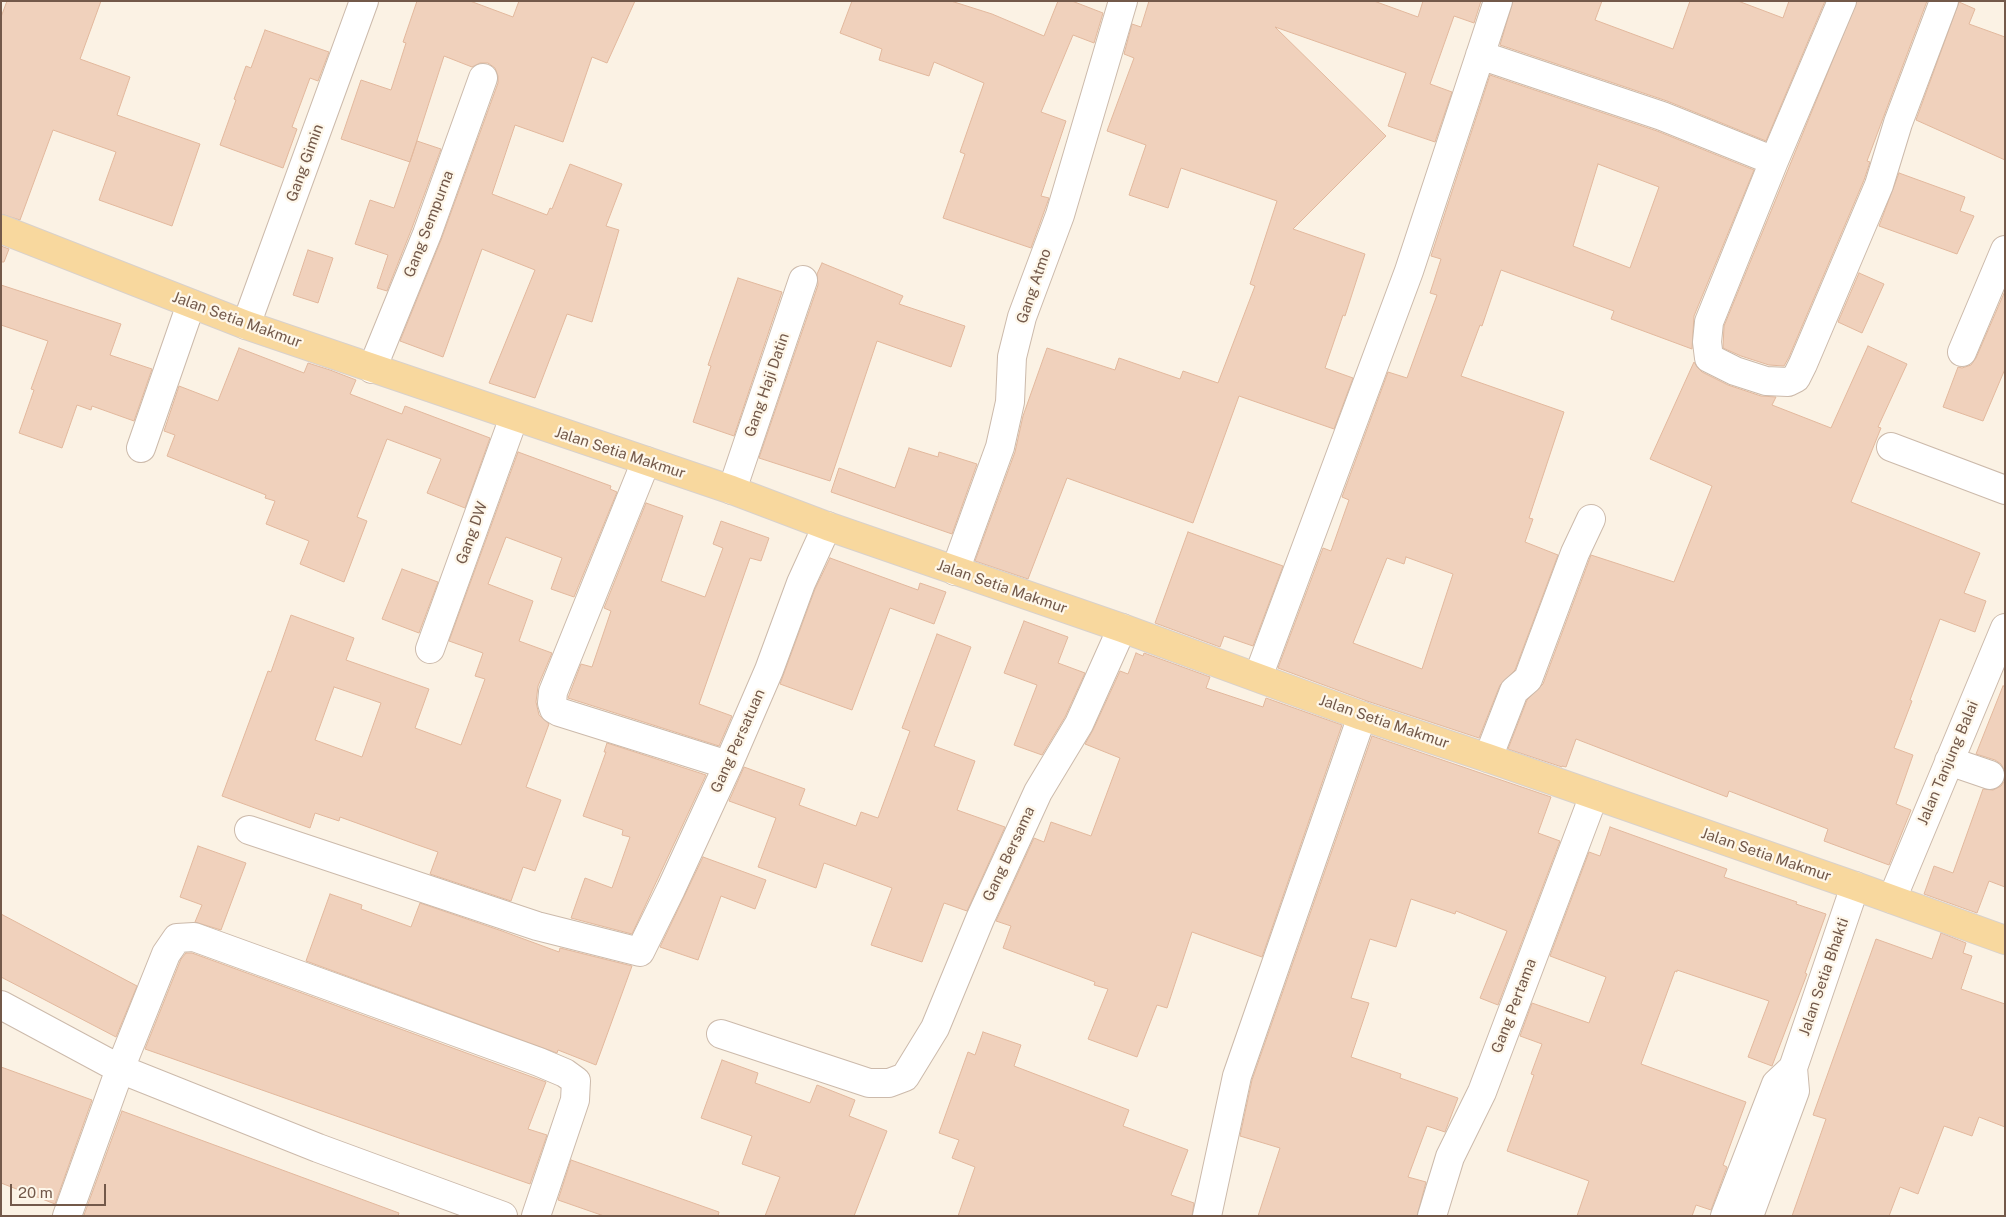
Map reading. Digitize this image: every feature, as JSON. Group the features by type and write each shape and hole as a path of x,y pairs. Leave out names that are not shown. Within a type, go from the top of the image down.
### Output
{"main road":[{"name":"Jalan Setia Makmur","path":"1,229 246,325 732,490 827,526 1122,628 1362,716 1488,758 2005,940"}],"street":[{"name":"Gang Gimin","path":"246,325 364,1"},
{"name":"Gang Atmo","path":"955,571 1000,447 1010,402 1012,357 1022,317 1060,215 1123,1"},
{"path":"1258,677 1409,272 1498,1"},
{"path":"1842,1 1774,161 1709,322 1707,342 1709,358 1735,371 1766,381 1788,382 1796,378 1814,342 1879,185 1898,123 1944,1"},
{"path":"1480,56 1662,116 1774,161"},
{"name":"Gang Sempurna","path":"372,368 427,234 483,78"},
{"path":"1962,352 2005,250"},
{"name":"Gang Haji Datin","path":"732,490 803,280"},
{"path":"141,448 191,304"},
{"name":"Gang DW","path":"430,649 514,417"},
{"path":"1891,447 2005,490"},
{"path":"646,461 553,692 552,703 554,709 559,712 728,765"},
{"path":"1488,758 1514,691 1528,679 1575,553 1591,519"},
{"name":"Gang Persatuan","path":"249,830 537,926 640,952 728,765 769,670 801,583 827,526"},
{"name":"Gang Bersama","path":"722,1034 869,1084 889,1083 905,1078 935,1028 980,919 1038,792 1078,724 1122,628"},
{"name":"Jalan Tanjung Balai","path":"1892,899 2005,628"},
{"path":"1207,1216 1237,1076 1362,716"},
{"path":"1950,761 1990,775"},
{"name":"Gang Pertama","path":"1432,1216 1450,1157 1482,1092 1594,795"},
{"name":"Jalan Setia Bhakti","path":"1750,1216 1795,1090 1794,1068 1855,886"},
{"path":"67,1216 120,1069 166,954 177,938 194,936 539,1062 565,1073 576,1081 576,1100 536,1216"},
{"path":"1,1005 120,1069 318,1148 503,1216"},
{"name":"Jalan Setia Bhakti","path":"1725,1216 1776,1084 1794,1068"}],"building":[{"path":"7,1 101,1 80,59 130,77 117,115 200,144 172,226 99,200 116,152 53,130 20,220 1,214 1,17"},
{"path":"417,1 470,1 513,17 519,1 635,1 607,63 592,57 563,142 515,125 492,194 547,215 550,208 552,209 570,164 622,184 606,226 619,230 592,322 567,314 535,398 489,383 535,270 482,249 443,357 400,341 441,240 498,83 495,68 488,63 480,63 472,67 444,56 410,162 341,139 361,80 391,90 406,43 403,42"},
{"path":"852,1 951,1 992,14 1044,36 1058,1 1072,1 1103,13 1094,43 1073,35 1041,112 1066,121 1041,196 1049,198 1031,248 943,218 965,154 960,152 984,83 934,62 929,76 879,60 882,49 840,33"},
{"path":"1149,1 1374,1 1418,17 1423,1 1481,1 1474,23 1454,16 1430,84 1452,92 1435,142 1388,126 1406,73 1275,27 1386,136 1293,229 1365,254 1345,316 1343,315 1325,368 1353,378 1334,429 1239,396 1193,523 1067,478 1028,579 975,561 1015,452 1023,416 1047,348 1115,370 1119,358 1180,379 1183,371 1218,383 1255,286 1250,284 1277,201 1181,168 1168,208 1129,195 1146,145 1107,131 1134,58 1124,54 1132,24 1141,27"},
{"path":"1513,1 1602,1 1595,20 1673,49 1690,1 1738,1 1783,18 1789,1 1825,1 1766,141 1667,101 1500,45"},
{"path":"1857,1 1927,1 1867,161 1870,162 1864,180 1789,357 1784,366 1769,365 1723,348 1724,326"},
{"path":"1959,2 1975,9 1969,24 2005,37 2005,160 1916,120"},
{"path":"265,30 329,52 318,81 310,78 292,127 297,129 283,168 220,145 246,66 251,68"},
{"path":"1490,75 1657,131 1754,170 1694,316 1692,349 1611,319 1614,311 1501,270 1482,326 1480,325 1461,376 1564,412 1529,518 1533,519 1525,542 1558,555 1515,670 1500,685 1479,738 1367,701 1278,668 1323,548 1331,551 1349,500 1342,497 1388,372 1407,378 1437,295 1430,293 1441,259 1431,256","holes":["1598,164 1659,187 1630,268 1573,246","1406,557 1453,574 1422,669 1353,643 1387,558 1404,564"]},
{"path":"417,141 441,149 387,291 377,288 388,255 355,244 370,200 394,208"},
{"path":"1899,173 1965,197 1960,211 1974,216 1957,254 1879,226"},
{"path":"1,246 9,249 4,262 1,262"},
{"path":"308,250 333,258 318,303 293,295"},
{"path":"822,263 903,296 899,304 965,326 951,367 877,341 830,481 759,458 818,285 817,274"},
{"path":"1859,273 1884,284 1862,333 1838,322"},
{"path":"738,278 782,292 734,436 693,422 711,366 708,365"},
{"path":"1,285 121,324 110,355 152,369 134,421 92,406 91,410 77,405 62,448 19,433 34,390 31,389 48,341 1,325"},
{"path":"2005,291 2005,369 1983,421 1943,407 1958,367 1962,368 1971,365 1976,358"},
{"path":"1868,346 1907,364 1878,427 1881,428 1851,502 1980,553 1964,593 1986,601 1975,632 1940,619 1910,700 1912,701 1894,748 1913,755 1896,804 1911,810 1889,865 1824,841 1828,829 1729,791 1727,797 1576,739 1566,767 1508,749 1527,700 1543,684 1591,555 1674,582 1712,486 1650,459 1694,362 1702,372 1728,385 1761,396 1776,397 1772,405 1831,428"},
{"path":"239,348 304,373 308,363 330,370 356,380 350,394 402,414 405,406 490,438 465,508 427,493 441,459 387,439 357,517 367,521 344,582 300,564 309,541 266,524 275,501 265,498 266,495 167,456 175,435 164,431 179,386 218,401"},
{"path":"909,448 938,457 939,452 977,464 952,534 831,492 839,468 895,488"},
{"path":"518,452 611,486 610,489 617,492 574,597 551,589 562,558 506,537 488,584 533,601 519,641 552,653 538,686 536,702 539,715 549,724 526,787 561,800 535,871 523,867 511,901 430,874 438,852 340,817 339,821 315,813 310,828 222,796 268,671 271,672 291,615 354,638 346,660 429,689 415,728 461,745 485,679 475,676 483,653 449,641","holes":["334,687 381,703 362,757 315,740"]},
{"path":"646,503 683,516 661,581 705,597 723,548 713,544 721,521 769,538 761,561 750,558 699,704 732,716 719,746 568,698 581,664 592,667 611,611 604,608"},
{"path":"1188,532 1283,566 1253,646 1224,636 1220,647 1155,623"},
{"path":"830,558 918,590 920,583 946,592 934,624 890,608 852,710 780,684 815,589"},
{"path":"402,569 438,582 419,633 382,619"},
{"path":"1024,621 1068,637 1058,663 1085,673 1065,717 1042,755 1014,745 1037,685 1004,673"},
{"path":"937,634 971,647 934,746 975,761 957,810 1005,827 967,911 944,903 922,962 871,945 892,888 824,863 816,888 758,867 776,818 729,801 744,767 805,789 799,805 856,826 861,812 878,818 910,731 902,728"},
{"path":"1136,653 1143,656 1144,653 1210,677 1206,688 1263,707 1266,698 1342,725 1262,957 1192,932 1167,1008 1157,1005 1137,1057 1088,1039 1108,989 1094,985 1095,982 1003,948 1011,926 996,921 1034,838 1044,842 1051,822 1091,836 1120,758 1085,744 1120,671 1128,674"},
{"path":"2003,686 2005,686 2005,771 2001,764 1995,760 1976,754"},
{"path":"1372,736 1551,797 1538,833 1560,841 1498,1005 1480,998 1507,931 1456,911 1455,914 1411,899 1396,947 1370,939 1351,998 1369,1003 1351,1057 1401,1074 1400,1078 1458,1098 1445,1132 1427,1126 1408,1177 1426,1182 1417,1216 1258,1216 1280,1148 1240,1136 1252,1080"},
{"path":"607,743 706,775 632,934 571,918 585,878 612,888 630,837 622,835 623,830 583,816 606,752 604,752"},
{"path":"2005,780 2005,887 1989,881 1977,913 1924,894 1934,866 1953,873 1983,789 1993,790 2001,786"},
{"path":"1610,827 1727,869 1724,877 1826,914 1805,973 1807,974 1772,1066 1748,1057 1769,1001 1677,970 1677,972 1675,971 1641,1064 1746,1102 1723,1165 1727,1167 1711,1210 1696,1205 1692,1216 1577,1216 1589,1181 1507,1151 1534,1075 1531,1074 1542,1044 1520,1036 1532,1003 1589,1023 1606,977 1550,956 1589,852 1600,856"},
{"path":"198,846 246,863 221,930 195,922 202,905 180,897"},
{"path":"703,857 766,880 755,909 721,896 698,960 660,947"},
{"path":"330,894 362,905 361,909 411,927 420,903 559,952 560,948 632,966 596,1065 558,1050 557,1053 306,961"},
{"path":"1,914 137,986 116,1037 1,977"},
{"path":"1941,933 1966,943 1963,953 1972,956 1961,989 2005,1004 2005,1127 1979,1117 1972,1136 1944,1126 1918,1194 1900,1187 1889,1216 1792,1216 1826,1119 1813,1115 1876,939 1932,959"},
{"path":"186,953 192,953 546,1082 528,1129 547,1135 530,1184 145,1049 181,959"},
{"path":"983,1032 1021,1045 1014,1066 1129,1110 1123,1126 1188,1150 1171,1195 1194,1203 1192,1216 958,1216 975,1167 952,1158 959,1140 939,1133 968,1052 975,1055"},
{"path":"722,1060 758,1073 755,1083 810,1103 817,1085 855,1100 849,1116 887,1131 854,1216 765,1216 780,1177 742,1164 752,1136 701,1118"},
{"path":"1,1067 92,1100 55,1204 1,1183"},
{"path":"122,1111 399,1213 398,1216 86,1216 84,1215"},
{"path":"571,1160 719,1212 718,1216 604,1216 558,1200"}]}
